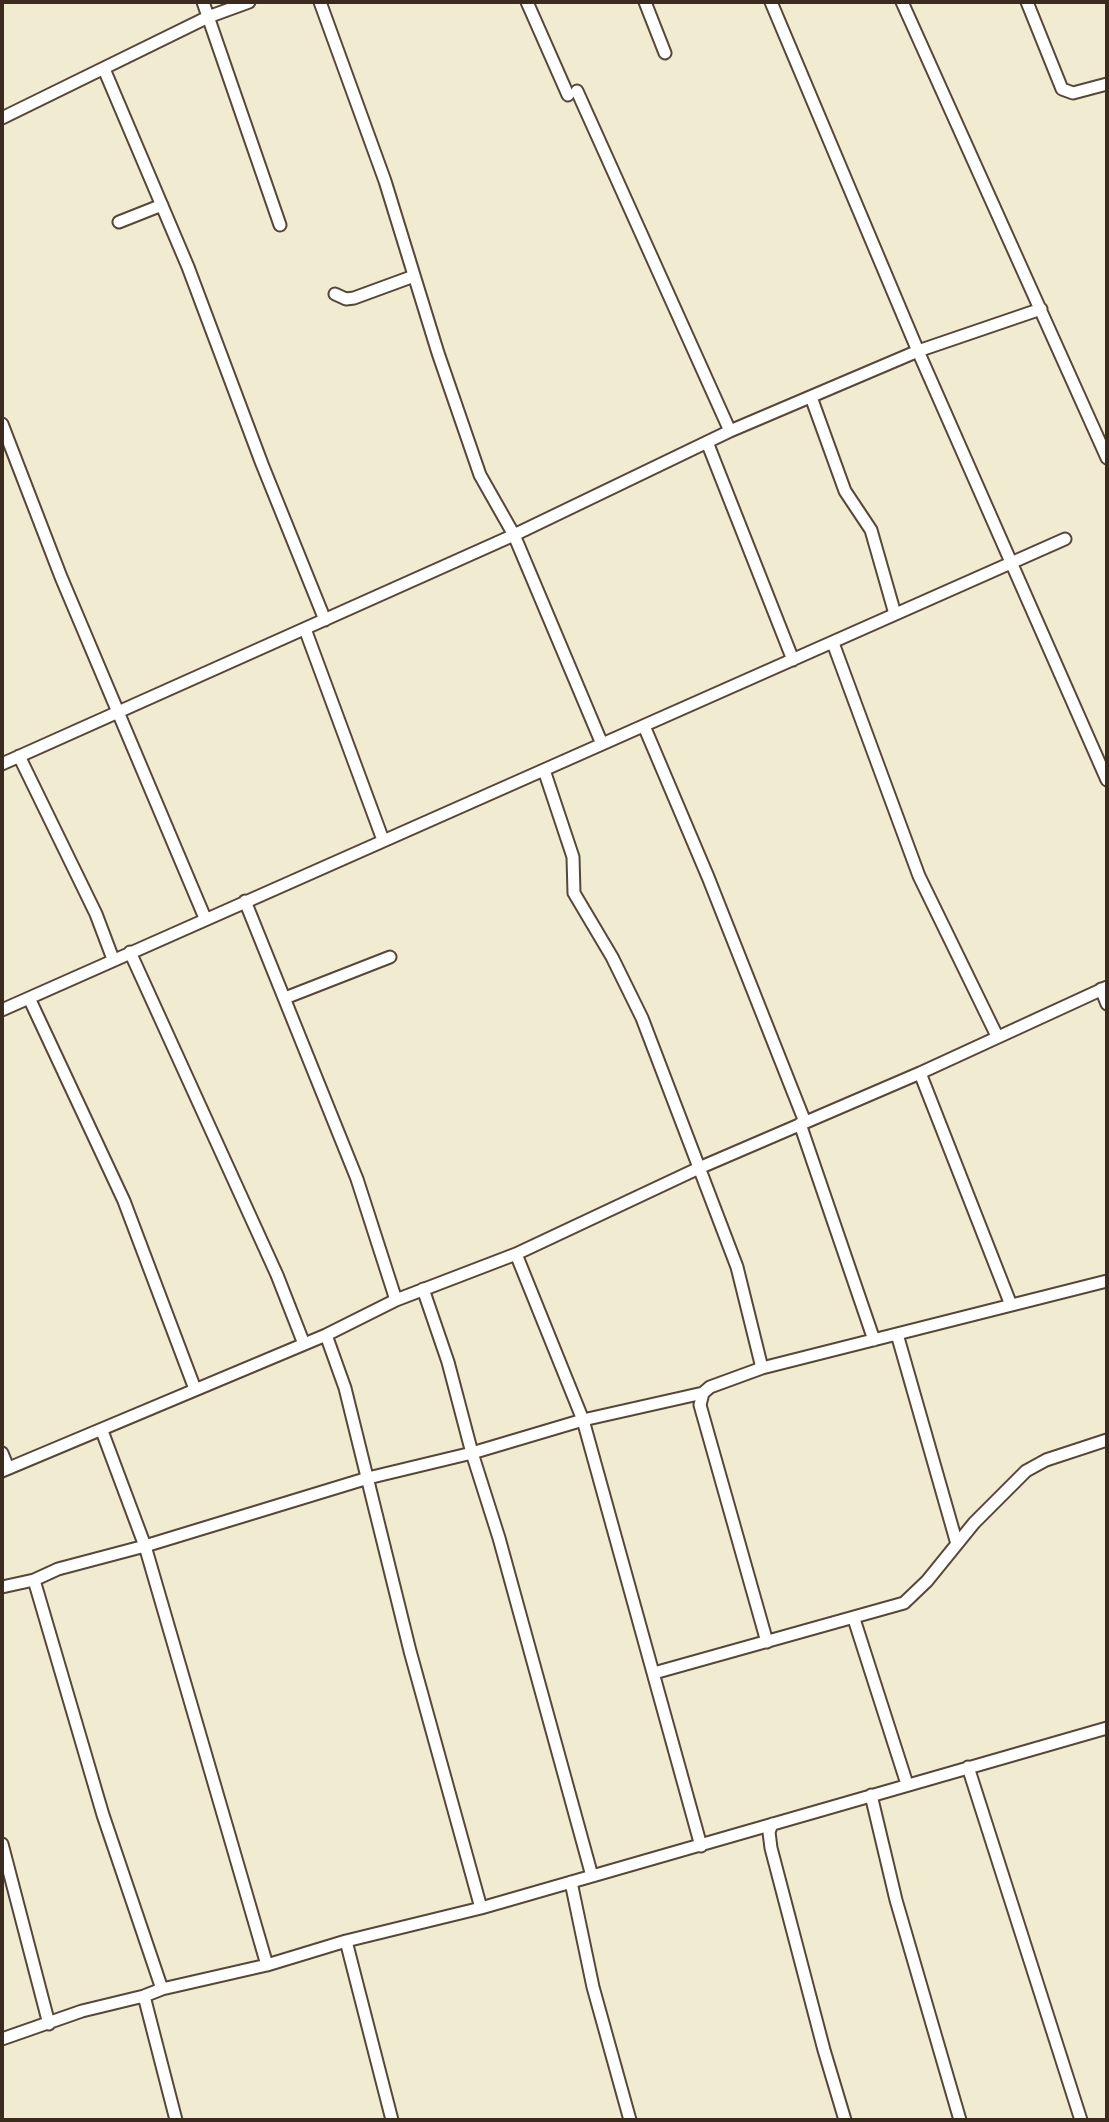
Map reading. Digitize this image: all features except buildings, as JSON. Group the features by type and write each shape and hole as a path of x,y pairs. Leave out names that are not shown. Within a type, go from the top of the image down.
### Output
{"street":[{"path":"203,2 280,225"},
{"path":"4,113 104,69 208,17 249,2"},
{"path":"320,2 385,181 480,475 514,535 602,744"},
{"path":"527,2 730,431"},
{"path":"645,2 665,53"},
{"path":"771,2 918,351 1107,780"},
{"path":"902,2 1107,458"},
{"path":"1027,2 1062,89 1073,93 1107,84"},
{"path":"104,69 162,205 325,620"},
{"path":"119,222 162,205"},
{"path":"335,294 346,299 354,298 414,276"},
{"path":"2,764 514,535 730,431 918,351 1041,309"},
{"path":"811,397 845,491 871,530 895,614"},
{"path":"2,424 61,577 205,918"},
{"path":"707,442 793,660"},
{"path":"2,1010 1065,539"},
{"path":"305,629 383,840"},
{"path":"833,643 919,876 997,1036"},
{"path":"644,726 757,998 874,1340"},
{"path":"19,756 96,914 113,959"},
{"path":"544,770 573,857 574,893 612,957 642,1018 737,1267 762,1368"},
{"path":"245,901 357,1179 396,1300"},
{"path":"130,952 277,1275 304,1344"},
{"path":"285,998 390,957"},
{"path":"2,1453 5,1470 102,1431 326,1335 396,1300 516,1254 699,1168 920,1073 1104,988 1107,1004"},
{"path":"29,998 124,1201 195,1389"},
{"path":"920,1073 1011,1305"},
{"path":"516,1254 583,1420 701,1846"},
{"path":"2,1587 34,1580 58,1569 145,1546 368,1478 472,1453 583,1420 703,1393 710,1387 762,1368 1107,1281"},
{"path":"423,1289 448,1362 499,1538 592,1876"},
{"path":"897,1334 957,1544"},
{"path":"326,1335 345,1388 406,1636 481,1908"},
{"path":"703,1393 700,1405 767,1642"},
{"path":"102,1431 145,1546 267,1965"},
{"path":"654,1673 897,1607 912,1598 957,1544 1026,1471 1046,1460 1107,1440"},
{"path":"34,1580 103,1815 162,1989"},
{"path":"854,1619 907,1784"},
{"path":"2,2039 82,2011 481,1908 1107,1728"},
{"path":"968,1767 1081,2120"},
{"path":"871,1795 896,1900 960,2120"},
{"path":"772,1824 769,1832 771,1848 845,2120"},
{"path":"2,1844 49,2024"},
{"path":"571,1882 593,1987 630,2120"},
{"path":"346,1941 392,2120"},
{"path":"144,1996 176,2120"}]}
